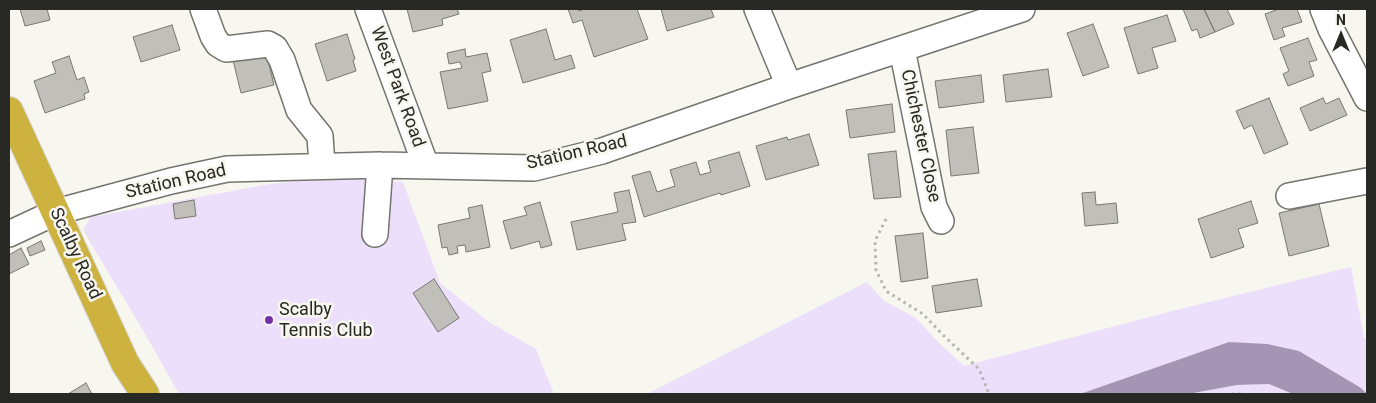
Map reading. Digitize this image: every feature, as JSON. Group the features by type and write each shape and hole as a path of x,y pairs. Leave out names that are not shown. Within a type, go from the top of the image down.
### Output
{"highway":[{"name":"Scalby Road","path":"9,111 125,363 145,394"}],"street":[{"path":"203,9 212,36 218,44 226,49 268,44 275,48 282,60 299,110 320,136 322,165"},
{"name":"West Park Road","path":"368,9 426,166"},
{"path":"757,9 789,86"},
{"path":"1323,9 1331,29 1367,98"},
{"name":"Station Road","path":"9,234 56,212 227,168 380,165 534,168 602,151 1014,10"},
{"name":"Chichester Close","path":"902,49 934,207 941,221"},
{"path":"375,234 380,165"},
{"path":"1289,196 1367,181"}],"path":[{"path":"886,219 876,240 876,270 886,291 923,314 942,335 980,369 989,394"},
{"path":"1232,394 1244,394"}],"shaded area":[{"path":"338,177 403,182 440,283 489,322 536,349 554,394 179,394 83,230 91,217 270,184"},
{"path":"1351,267 1364,338 1367,339 1367,393 1299,351 1229,342 1080,394 647,394 867,282 884,301 916,318 964,366 1172,311"},
{"path":"1229,342 1267,344 1299,351 1361,388 1367,394 1293,394 1269,384 1237,385 1188,394 1080,394"},
{"path":"1269,384 1293,394 1188,394 1237,385"}],"building":[{"path":"20,9 47,9 50,20 25,26"},
{"path":"407,9 457,9 459,14 442,19 443,25 413,32"},
{"path":"568,9 578,9 579,11 585,9 637,9 648,39 594,57 582,20 573,23"},
{"path":"661,9 711,9 714,17 667,31"},
{"path":"1183,9 1204,9 1215,32 1200,38 1197,29 1192,31"},
{"path":"1204,9 1227,9 1234,24 1215,32"},
{"path":"1279,9 1297,9 1302,22 1282,28 1285,36 1274,40 1265,14"},
{"path":"1167,15 1176,41 1152,48 1158,68 1138,74 1124,28"},
{"path":"1093,24 1109,67 1083,76 1067,33"},
{"path":"172,25 180,50 141,62 133,37"},
{"path":"546,29 555,60 571,55 575,68 523,83 510,40"},
{"path":"347,34 355,59 353,60 356,71 327,81 315,44"},
{"path":"1308,38 1317,60 1309,62 1314,76 1288,86 1283,74 1289,71 1280,48"},
{"path":"465,49 466,57 487,53 491,71 482,73 488,101 448,109 440,72 462,68 460,62 449,64 447,53"},
{"path":"254,51 256,58 267,56 274,85 241,93 232,56"},
{"path":"69,56 77,80 84,77 89,92 84,94 85,99 45,113 34,81 56,73 52,62"},
{"path":"1048,69 1052,97 1006,102 1003,75"},
{"path":"981,75 984,102 939,108 935,81"},
{"path":"1269,98 1288,144 1264,154 1252,125 1244,129 1236,111"},
{"path":"1323,98 1326,104 1339,98 1347,115 1310,131 1300,108"},
{"path":"892,104 895,132 850,138 846,110"},
{"path":"973,127 979,173 951,176 946,130"},
{"path":"809,134 819,165 766,180 756,146 787,137 788,140"},
{"path":"896,151 901,197 874,199 868,154"},
{"path":"739,152 750,186 721,195 720,193 644,217 632,176 650,171 657,192 675,186 670,170 696,162 700,175 711,172 708,161"},
{"path":"629,190 636,222 622,224 626,240 577,250 571,222 618,212 614,193"},
{"path":"1095,192 1096,205 1116,203 1118,223 1085,226 1082,193"},
{"path":"194,200 196,216 175,219 173,204"},
{"path":"1251,201 1258,223 1238,229 1244,247 1211,258 1198,219"},
{"path":"540,202 552,245 541,248 539,241 511,249 503,221 527,215 524,207"},
{"path":"1319,204 1329,246 1289,256 1279,213"},
{"path":"482,205 490,247 466,252 465,245 457,246 458,253 449,255 447,247 442,248 438,225 470,218 468,208"},
{"path":"923,233 928,278 901,282 895,236"},
{"path":"41,241 45,250 30,256 27,248"},
{"path":"21,248 29,264 9,274 9,255"},
{"path":"434,279 459,318 438,332 413,293"},
{"path":"977,279 982,306 936,313 932,286"},
{"path":"86,383 92,394 68,394"}],"place":[{"name":"Scalby Tennis Club","path":"269,320"}]}
